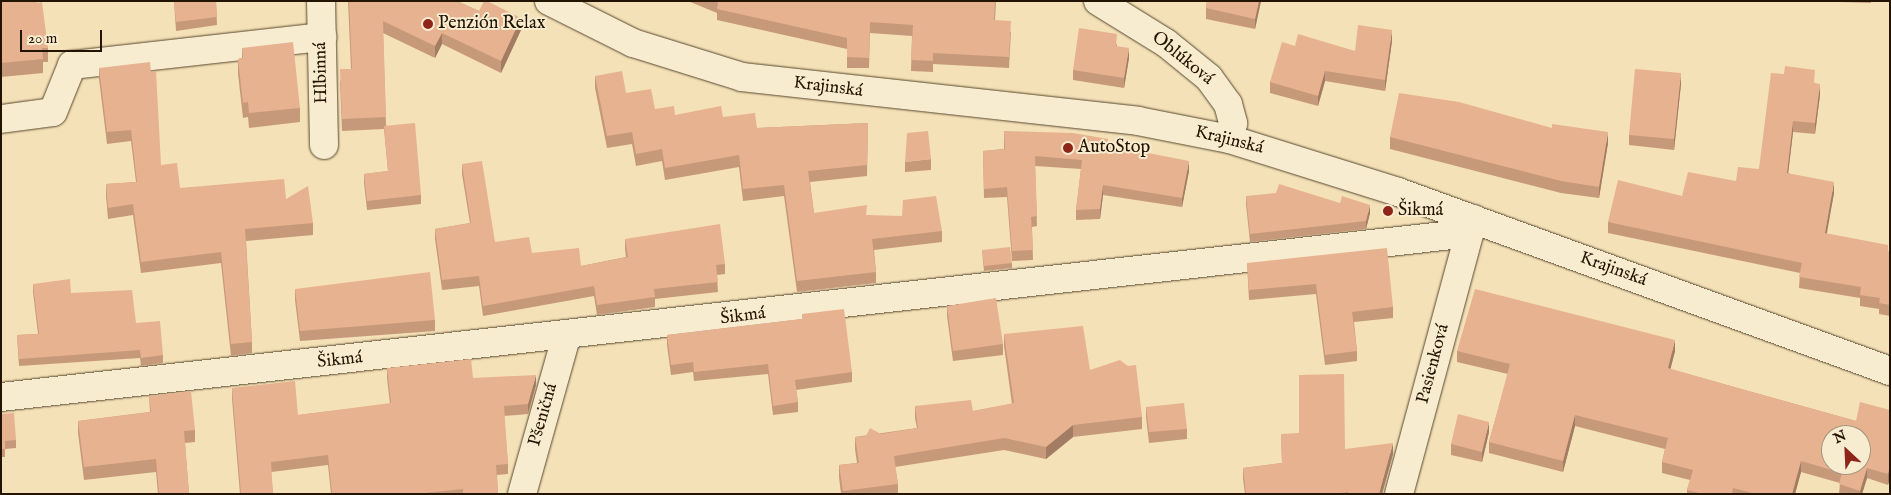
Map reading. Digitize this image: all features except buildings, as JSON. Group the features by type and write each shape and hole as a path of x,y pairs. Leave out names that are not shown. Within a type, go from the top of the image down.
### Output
{"street":[{"name":"Hlbinná","path":"321,1 324,146"},
{"name":"Krajinská","path":"549,1 633,43 742,77 1138,121 1229,139 1471,226 1890,371"},
{"name":"Oblúková","path":"1098,1 1166,42 1209,78 1228,104 1233,124 1229,139"},
{"path":"1,119 53,112 72,65 322,36"},
{"name":"Šikmá","path":"1,397 566,337 1471,226"},
{"name":"Pasienková","path":"1399,494 1471,226"},
{"name":"Pšeničná","path":"522,494 566,337"}],"place":[{"name":"Penzión Relax","path":"428,24"},
{"name":"AutoStop","path":"1068,148"},
{"name":"Šikmá","path":"1388,211"}]}
